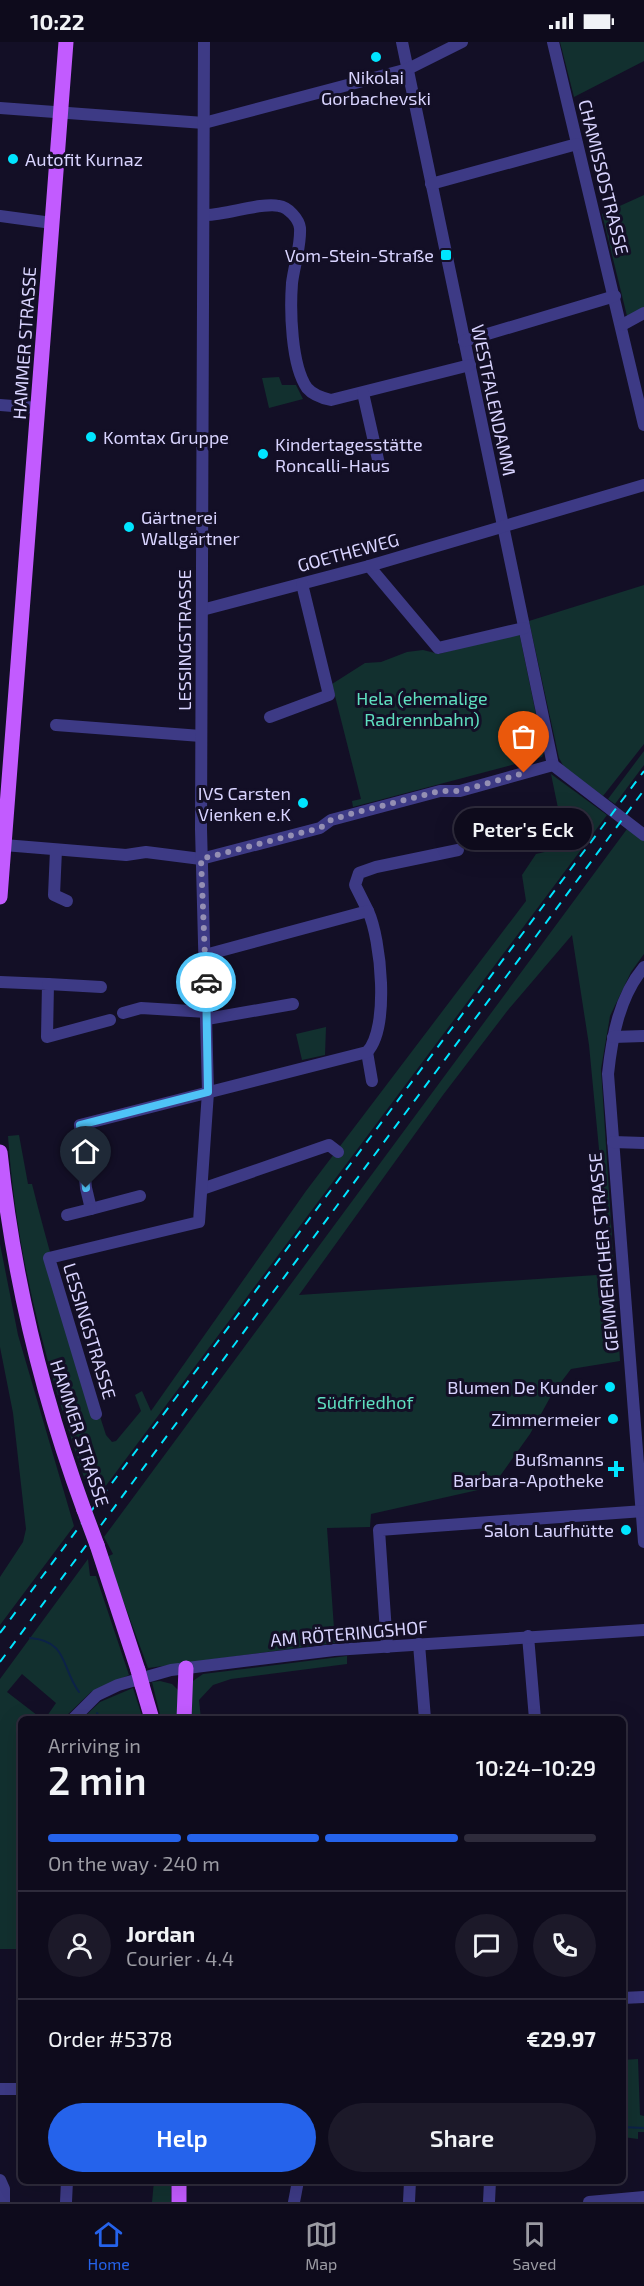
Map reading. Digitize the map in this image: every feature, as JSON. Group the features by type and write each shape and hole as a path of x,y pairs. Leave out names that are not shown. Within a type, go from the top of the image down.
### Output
{"main road":[{"name":"HAMMER STRASSE","path":"0,897 66,42"},
{"name":"HAMMER STRASSE","path":"0,1152 7,1217 31,1342 151,1716"},
{"path":"184,1716 186,1668"},
{"path":"179,2184 179,2202"}],"street":[{"name":"LESSINGSTRASSE","path":"96,1414 49,1258 199,1222 202,1189 208,1092 201,859 206,215 204,42"},
{"name":"WESTFALENDAMM","path":"402,42 553,765"},
{"path":"0,108 204,123 408,69 462,42"},
{"name":"CHAMISSOSTRASSE","path":"553,42 644,425"},
{"path":"431,184 577,144"},
{"path":"206,215 222,215 279,206 289,211 300,228 292,285 293,340 302,378 308,389 317,396 331,400 470,366"},
{"path":"0,216 52,224"},
{"path":"464,341 615,296"},
{"path":"622,325 644,313"},
{"path":"363,393 380,464"},
{"path":"0,405 38,408"},
{"name":"GOETHEWEG","path":"202,610 369,566 644,485"},
{"path":"369,566 438,648 524,628"},
{"path":"270,717 329,695 302,584"},
{"path":"56,725 201,736"},
{"path":"4,845 126,855 146,852 201,859 320,828 331,820 391,803 440,791 460,791 553,765 644,835"},
{"path":"56,850 54,895 67,901"},
{"path":"91,1209 86,1188 80,1125 367,1052 373,1044 377,1027 381,964 378,940 368,911 355,885 359,873 376,867 458,850"},
{"path":"205,955 368,911"},
{"name":"GEMMERICHER STRASSE","path":"644,967 622,1006 613,1037 608,1074 644,1542"},
{"path":"0,982 101,987"},
{"path":"48,984 47,1037 110,1020"},
{"path":"123,1013 141,1008 207,1015 293,1005"},
{"path":"613,1037 644,1036"},
{"path":"367,1052 372,1082"},
{"path":"613,1142 644,1143"},
{"path":"202,1189 329,1145 338,1152"},
{"path":"67,1215 140,1196"},
{"path":"387,1647 379,1530 643,1511"},
{"name":"AM RÖTERINGSHOF","path":"76,1716 97,1695 118,1685 149,1675 186,1668 282,1656 419,1644 644,1630"},
{"path":"528,1636 535,1716"},
{"path":"419,1644 425,1716"},
{"path":"626,1998 644,1996"},
{"path":"0,2089 18,2089"},
{"path":"0,2180 4,2189 4,2202"},
{"path":"66,2202 67,2184"},
{"path":"294,2202 297,2184"},
{"path":"409,2202 410,2184"},
{"path":"489,2202 490,2184"},
{"path":"589,2202 644,2197"}],"green space":[{"path":"560,42 644,42 644,61 574,97"},
{"path":"644,195 644,307 627,316 602,214"},
{"path":"279,377 282,385 296,385 303,399 269,408 262,378"},
{"path":"644,585 644,744 603,796 564,767 559,758 529,621"},
{"name":"Hela (ehemalige Radrennbahn)","path":"519,632 544,753 542,757 353,807 352,801 361,799 332,684 365,663 381,662 407,652 423,650 439,654"},
{"path":"644,751 644,765 615,804 608,799"},
{"path":"551,774 607,815 93,1503 63,1412 38,1322 19,1231 8,1136 19,1135 28,1184 32,1184 86,1373 106,1435 112,1442 116,1441 141,1411 135,1395 142,1391 151,1411 306,1191 526,901 522,875 536,854 566,847"},
{"name":"Südfriedhof","path":"627,829 644,841 644,954 631,972 610,1016 601,1069 620,1361 571,1369 552,1394 530,1434 500,1476 478,1490 371,1514 370,1527 327,1528 335,1643 148,1668 107,1557 113,1554 104,1537","holes":["572,935 589,1045 611,1274 299,1295 443,1095 508,1010"]},
{"path":"326,1027 325,1055 302,1060 296,1034"},
{"path":"0,1244 18,1335 74,1526 0,1625 0,1577 23,1542 26,1529 13,1413 0,1347"},
{"path":"88,1559 90,1576 96,1576 129,1675 91,1692 66,1716 47,1716 56,1703 22,1674 7,1692 38,1716 18,1716 18,1949 0,1949 0,1679"},
{"path":"347,1656 347,1664 231,1679 213,1685 199,1700 201,1716 189,1716 190,1683 203,1674"},
{"path":"152,1682 172,1684 178,1690 180,1716 160,1716"},
{"path":"133,1688 142,1716 85,1716 100,1702"},
{"path":"638,2059 640,2115 644,2116 644,2132 638,2132 638,2139 626,2137 626,2060"},
{"path":"154,2184 171,2184 171,2202 152,2202"}],"waterway":[{"path":"30,1638 42,1640 57,1650 79,1692"},
{"path":"626,2127 644,2128"}],"railway":[{"path":"0,1633 644,771"},
{"path":"0,1662 644,790"}],"way so far":[{"path":"206,982 201,859 320,828 331,820 367,810 440,791 460,791 524,773"}],"place":[{"name":"Nikolai Gorbachevski","path":"376,57"},
{"name":"Autofit Kurnaz","path":"13,159"},
{"name":"Vom-Stein-Straße","path":"446,255"},
{"name":"Komtax Gruppe","path":"91,437"},
{"name":"Kindertagesstätte Roncalli-Haus","path":"263,454"},
{"name":"Gärtnerei Wallgärtner","path":"129,527"},
{"name":"Peter's Eck","path":"524,773"},
{"name":"IVS Carsten Vienken e.K","path":"303,803"},
{"name":"Blumen De Kunder","path":"610,1387"},
{"name":"Zimmermeier","path":"613,1419"},
{"name":"Bußmanns Barbara-Apotheke","path":"616,1469"},
{"name":"Salon Laufhütte","path":"626,1530"}],"route":[{"path":"86,1188 80,1125 208,1092 206,982"}]}
